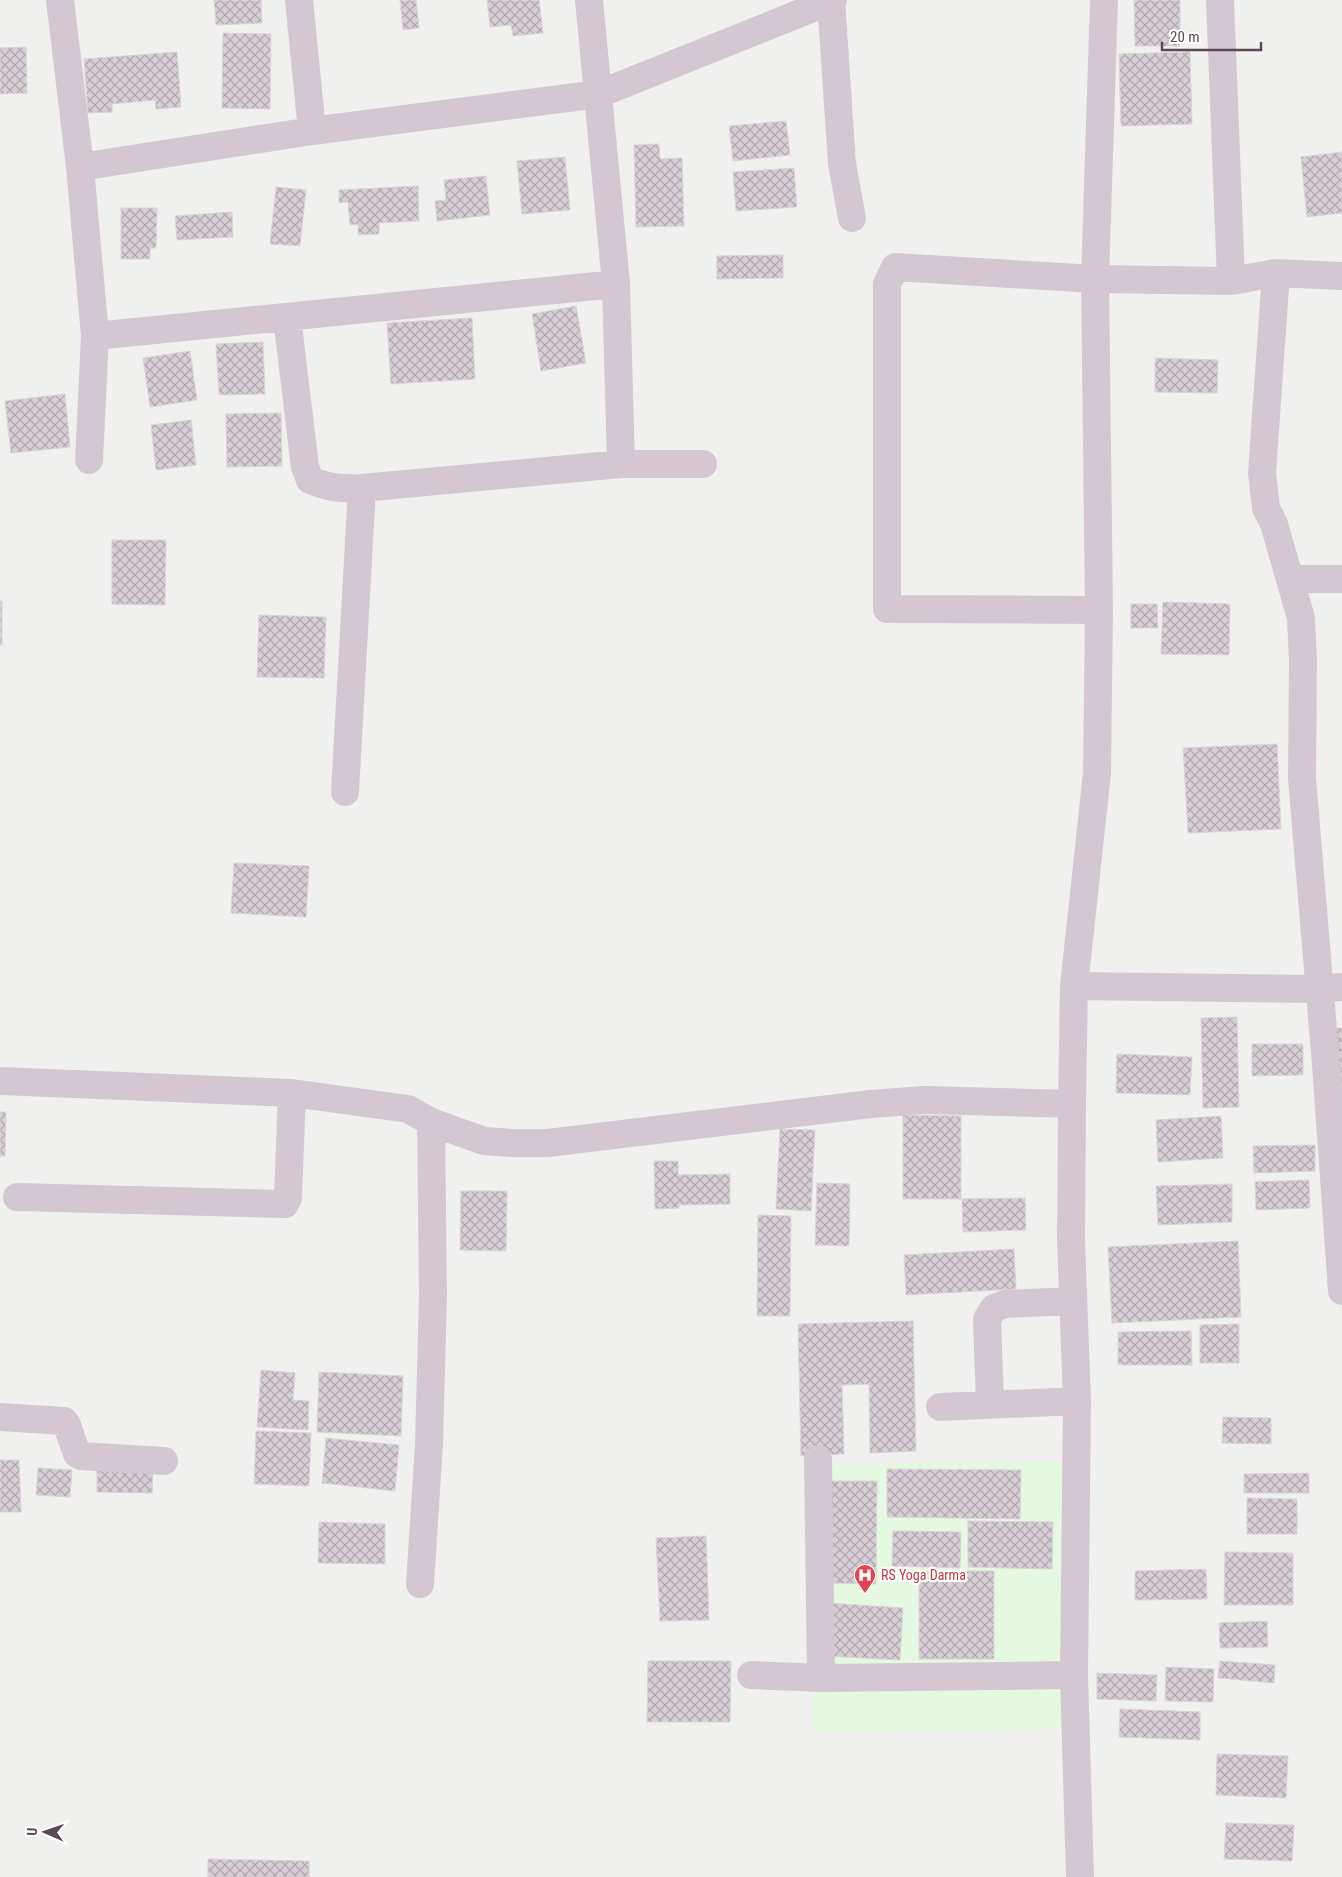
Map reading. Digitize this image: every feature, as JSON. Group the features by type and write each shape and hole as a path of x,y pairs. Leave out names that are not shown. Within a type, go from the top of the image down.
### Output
{"street":[{"path":"60,0 80,167 96,336 90,460"},
{"path":"299,0 312,132"},
{"path":"589,0 616,284 621,464"},
{"path":"80,167 312,132 599,94 832,0 842,164 852,218"},
{"path":"1080,1877 1074,1675 1077,1401 1072,1301 1072,1104 1074,986 1097,773 1100,610 1095,279 1104,0"},
{"path":"1220,0 1231,280"},
{"path":"1100,610 887,609 887,284 895,267 1095,279 1231,280 1276,273 1342,276"},
{"path":"1276,273 1262,473 1266,508 1274,524 1301,618 1303,660 1302,778 1330,988 1326,1065 1342,1291"},
{"path":"96,336 616,284"},
{"path":"288,317 305,468 310,480 327,487 341,489 362,488 621,464 703,464"},
{"path":"344,792 362,488"},
{"path":"1291,579 1342,579"},
{"path":"1074,986 1330,988"},
{"path":"0,1081 292,1093 408,1109 431,1122 484,1141 512,1143 548,1142 871,1104 924,1100 1072,1104"},
{"path":"17,1197 285,1204 288,1198 292,1093"},
{"path":"420,1584 429,1444 433,1295 431,1122"},
{"path":"990,1404 987,1320 994,1308 1005,1304 1072,1301"},
{"path":"940,1406 1077,1401"},
{"path":"0,1417 64,1421 76,1454 81,1456 164,1461"},
{"path":"818,1459 821,1678"},
{"path":"751,1675 821,1678 1074,1675"}],"shaded area":[{"name":"RS Yoga Darma","path":"1062,1461 1067,1729 813,1733 808,1466","holes":["887,1469 1021,1470 1020,1518 887,1517","877,1481 876,1584 829,1583","969,1521 1053,1522 1052,1569 968,1567","893,1531 961,1532 960,1567 892,1566","919,1571 994,1571 994,1659 919,1659","829,1603 903,1608 900,1660"]}],"building":[{"path":"214,0 261,0 262,23 216,25"},
{"path":"400,0 416,0 419,28 403,30"},
{"path":"487,0 539,0 543,33 513,36 511,25 490,27"},
{"path":"1134,0 1180,0 1180,46 1135,46"},
{"path":"223,33 271,34 270,109 222,108"},
{"path":"26,47 27,93 0,94 0,48"},
{"path":"177,52 181,107 156,109 155,100 112,104 112,112 88,113 84,59"},
{"path":"1190,52 1192,124 1121,126 1119,54"},
{"path":"786,121 790,155 733,161 729,126"},
{"path":"659,144 660,159 682,158 684,226 636,227 634,145"},
{"path":"1342,152 1342,213 1307,217 1301,157"},
{"path":"565,157 570,210 522,214 517,161"},
{"path":"794,168 797,207 736,211 733,172"},
{"path":"486,176 490,215 437,221 435,201 446,200 444,180"},
{"path":"418,186 419,221 379,223 379,234 358,235 358,224 350,225 348,202 339,203 339,190"},
{"path":"276,187 306,190 300,246 270,244"},
{"path":"121,208 157,208 156,248 150,248 150,259 121,259"},
{"path":"232,212 233,237 177,240 175,216"},
{"path":"783,255 783,278 717,279 717,256"},
{"path":"576,306 586,363 541,371 532,314"},
{"path":"472,318 475,379 391,384 387,323"},
{"path":"263,342 265,394 219,395 216,344"},
{"path":"190,351 197,400 150,407 143,358"},
{"path":"1155,358 1218,360 1217,393 1155,392"},
{"path":"65,394 70,447 11,453 5,401"},
{"path":"281,413 282,466 227,467 226,414"},
{"path":"191,420 196,465 156,470 151,425"},
{"path":"112,540 166,540 165,605 112,604"},
{"path":"0,601 2,601 2,645 0,645"},
{"path":"1163,602 1230,604 1229,655 1161,654"},
{"path":"1131,604 1157,604 1158,628 1131,628"},
{"path":"259,615 326,617 324,678 257,677"},
{"path":"1277,744 1281,829 1188,833 1183,748"},
{"path":"234,863 309,866 306,917 231,913"},
{"path":"1237,1017 1239,1107 1203,1108 1201,1018"},
{"path":"1332,1028 1342,1028 1342,1109"},
{"path":"1252,1044 1303,1044 1303,1075 1252,1076"},
{"path":"1117,1054 1192,1057 1190,1095 1116,1093"},
{"path":"0,1112 6,1112 5,1156 0,1156"},
{"path":"903,1115 961,1116 961,1199 903,1199"},
{"path":"1221,1116 1223,1158 1158,1162 1156,1120"},
{"path":"780,1129 815,1130 811,1211 776,1209"},
{"path":"1315,1145 1315,1171 1254,1173 1253,1146"},
{"path":"654,1161 678,1161 678,1175 730,1174 730,1204 679,1205 679,1208 655,1209"},
{"path":"1309,1180 1310,1208 1256,1210 1255,1182"},
{"path":"817,1183 850,1184 849,1246 815,1245"},
{"path":"1232,1184 1232,1222 1158,1225 1156,1186"},
{"path":"461,1191 507,1191 506,1251 460,1250"},
{"path":"1025,1198 1026,1230 963,1232 962,1199"},
{"path":"758,1215 791,1216 790,1316 757,1316"},
{"path":"1238,1241 1241,1317 1112,1323 1108,1247"},
{"path":"1014,1249 1016,1289 906,1295 904,1255"},
{"path":"913,1321 916,1451 870,1453 869,1384 842,1385 844,1454 801,1456 798,1324"},
{"path":"1239,1324 1239,1363 1200,1363 1200,1325"},
{"path":"1191,1331 1192,1365 1118,1365 1118,1332"},
{"path":"261,1370 295,1373 293,1400 309,1401 308,1430 257,1427"},
{"path":"319,1372 403,1376 401,1436 317,1432"},
{"path":"1223,1417 1271,1418 1271,1444 1222,1443"},
{"path":"256,1431 311,1433 309,1486 254,1484"},
{"path":"326,1438 399,1445 395,1491 322,1483"},
{"path":"0,1460 19,1460 21,1512 0,1512"},
{"path":"97,1464 153,1466 152,1493 97,1492"},
{"path":"38,1468 72,1470 70,1497 36,1495"},
{"path":"887,1469 1021,1470 1020,1519 887,1517"},
{"path":"1309,1473 1309,1493 1244,1493 1244,1474"},
{"path":"830,1481 877,1481 876,1584 829,1583"},
{"path":"1247,1498 1297,1499 1297,1534 1247,1534"},
{"path":"968,1521 1053,1522 1052,1569 968,1567"},
{"path":"319,1522 385,1524 385,1564 318,1563"},
{"path":"893,1531 961,1532 960,1568 892,1566"},
{"path":"706,1536 709,1620 660,1621 656,1538"},
{"path":"1225,1552 1293,1553 1293,1605 1224,1605"},
{"path":"1206,1569 1207,1599 1135,1600 1135,1571"},
{"path":"919,1571 994,1571 994,1659 919,1659"},
{"path":"829,1603 903,1608 900,1660 826,1656"},
{"path":"1267,1621 1268,1647 1220,1648 1219,1623"},
{"path":"648,1661 731,1661 730,1722 647,1722"},
{"path":"1220,1661 1275,1665 1274,1683 1218,1678"},
{"path":"1166,1667 1214,1669 1213,1702 1165,1701"},
{"path":"1097,1673 1157,1675 1156,1701 1097,1699"},
{"path":"1120,1709 1200,1712 1200,1740 1119,1737"},
{"path":"1217,1754 1288,1756 1286,1798 1216,1795"},
{"path":"1226,1823 1294,1825 1292,1861 1224,1859"},
{"path":"208,1859 309,1861 309,1877 208,1877"}],"place":[{"name":"RS Yoga Darma","path":"865,1594"}]}
